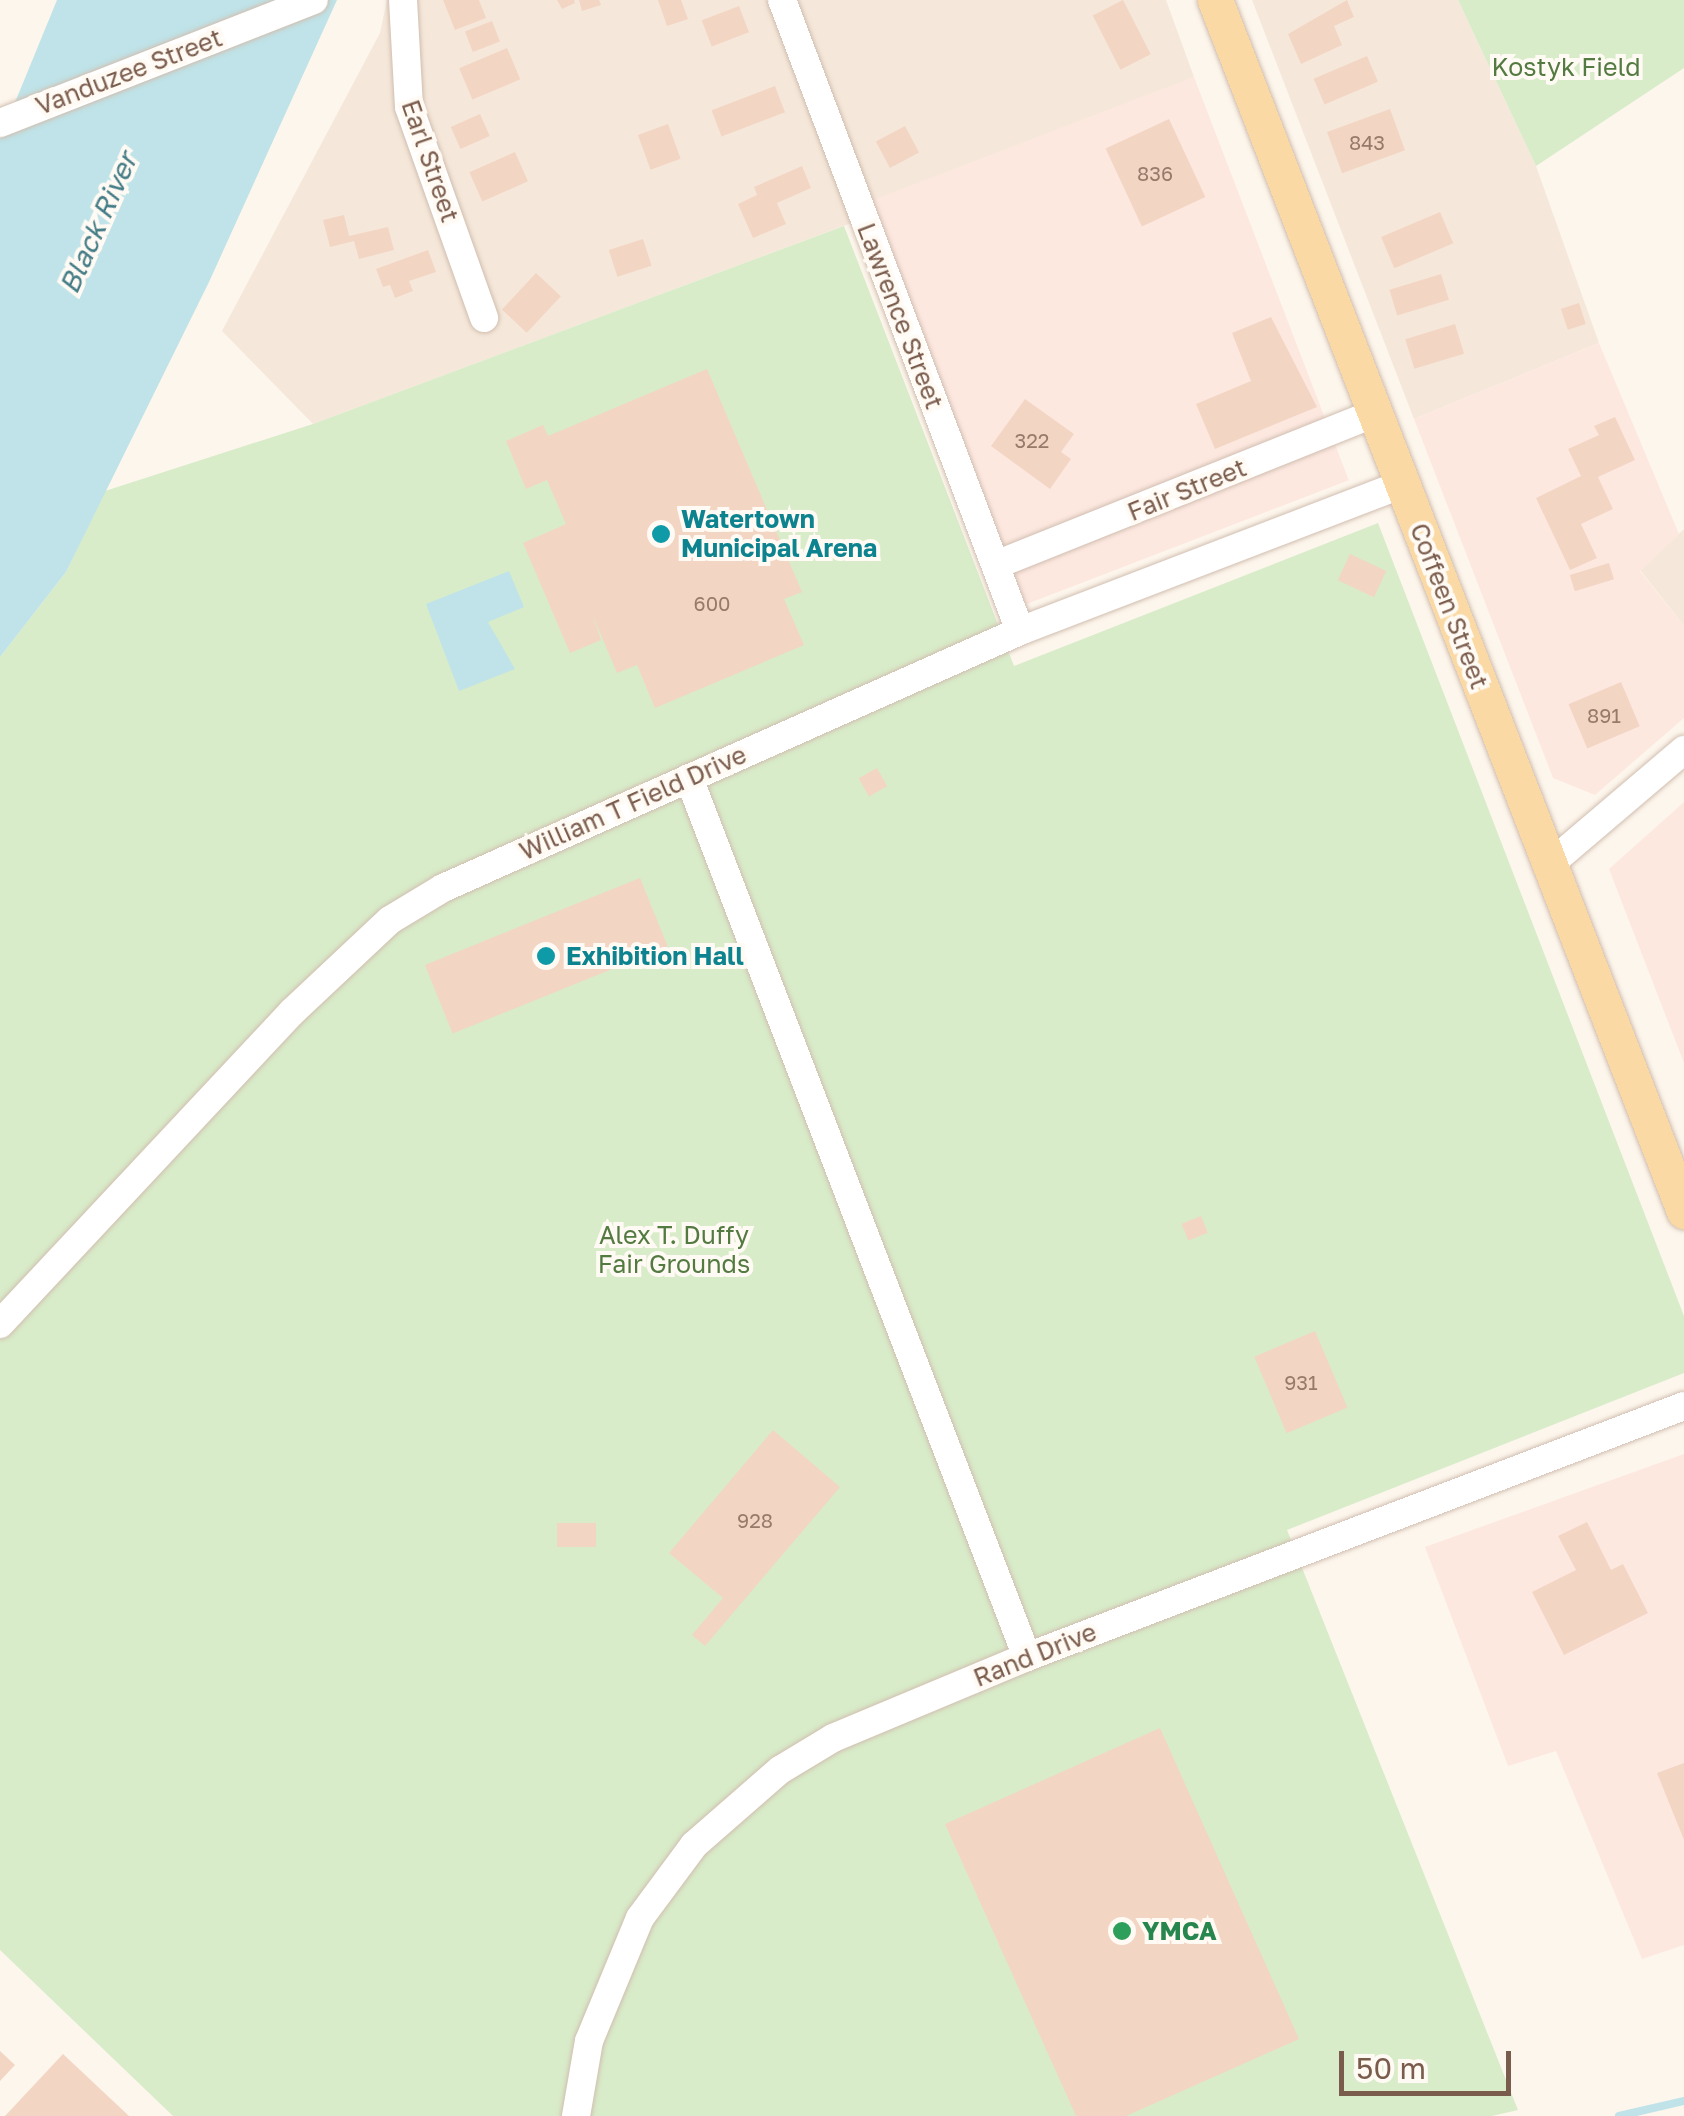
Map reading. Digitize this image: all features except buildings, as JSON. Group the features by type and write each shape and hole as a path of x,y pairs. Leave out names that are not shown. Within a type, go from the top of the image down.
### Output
{"main road":[{"name":"Coffeen Street","path":"1215,0 1684,1211"}],"street":[{"name":"Vanduzee Street","path":"0,123 314,0"},
{"name":"Earl Street","path":"403,0 409,108 484,318"},
{"name":"Lawrence Street","path":"782,0 998,564 1020,632"},
{"name":"Fair Street","path":"998,564 1375,412"},
{"name":"William T Field Drive","path":"0,1324 362,941 443,888 1020,632 1402,484"},
{"path":"1550,864 1684,750"},
{"path":"689,778 1028,1657"},
{"name":"Rand Drive","path":"576,2116 600,2008 640,1918 694,1845 780,1770 833,1738 1028,1657 1684,1406"}],"shaded area":[{"path":"387,0 1166,0 1194,77 873,215 313,424 222,331 380,33"},
{"path":"1252,0 1458,0 1536,166 1599,343 1414,419"},
{"path":"1194,77 1349,480 1023,605 868,202"},
{"path":"1599,343 1679,534 1640,571 1684,626 1684,718 1595,795 1553,778 1414,419"},
{"path":"1684,529 1684,626 1640,570"},
{"path":"1684,802 1684,1063 1609,869"},
{"path":"1684,1454 1684,1945 1642,1959 1556,1751 1508,1766 1425,1547"}],"green space":[{"name":"Kostyk Field","path":"1458,0 1684,0 1684,68 1536,166"},
{"name":"Alex T. Duffy Fair Grounds","path":"844,226 1014,666 1378,523 1684,1316 1684,1373 1287,1530 1518,2110 1492,2116 173,2116 0,1950 0,657 66,572 105,491 313,424"}],"water":[{"name":"Black River","path":"57,0 337,0 209,282 66,572 0,657 0,139"},
{"path":"509,571 524,607 488,622 515,669 459,691 426,604"}],"waterway":[{"path":"1619,2116 1684,2101"}],"place":[{"name":"Watertown Municipal Arena","path":"661,534"},
{"name":"Exhibition Hall","path":"546,956"},
{"name":"YMCA","path":"1122,1931"}]}
